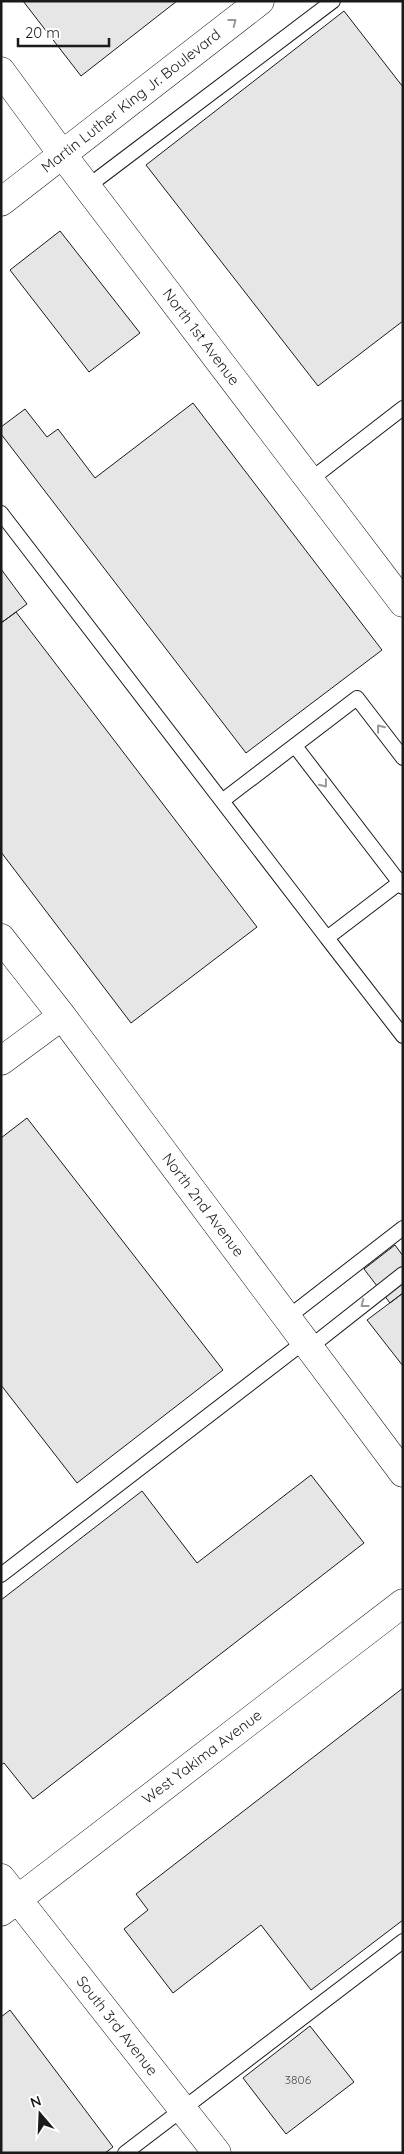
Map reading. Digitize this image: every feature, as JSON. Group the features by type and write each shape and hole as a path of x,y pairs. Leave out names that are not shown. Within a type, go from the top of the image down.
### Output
{"street":[{"name":"Martin Luther King Jr. Boulevard","path":"1,202 260,1"},
{"name":"North 1st Avenue","path":"1,71 403,602"},
{"name":"North 2nd Avenue","path":"1,938 62,1016 403,1473"},
{"path":"1,1061 62,1016"},
{"name":"West Yakima Avenue","path":"9,1905 403,1603"},
{"name":"South 3rd Avenue","path":"1,1878 9,1905 216,2153"}],"lane":[{"path":"87,187 333,1"},
{"path":"310,480 403,408"},
{"path":"1,513 403,1036"},
{"path":"222,801 357,698 403,758"},
{"path":"295,746 402,883 327,938"},
{"path":"287,1318 403,1228"},
{"path":"1,1575 403,1274"},
{"path":"125,2153 403,1941"}],"building":[{"path":"23,1 177,1 81,76"},
{"path":"344,11 403,87 403,321 318,386 146,165"},
{"path":"60,231 140,333 89,372 10,270"},
{"path":"193,403 382,650 246,753 1,434 1,427 25,409 47,437 58,429 95,478"},
{"path":"1,569 27,604 1,623"},
{"path":"16,612 257,927 131,1023 1,852 1,623"},
{"path":"27,1118 223,1370 77,1483 1,1385 1,1138"},
{"path":"395,1245 403,1256 403,1293 390,1303 364,1269"},
{"path":"403,1293 403,1366 367,1320"},
{"path":"311,1475 364,1543 33,1799 4,1763 1,1765 1,1600 142,1491 197,1563"},
{"path":"403,1688 403,1920 311,1990 261,1925 173,1993 124,1929 148,1910 136,1894"},
{"path":"10,2010 113,2147 105,2153 1,2153 1,2017"},
{"path":"310,2026 354,2082 286,2134 243,2078"}]}
